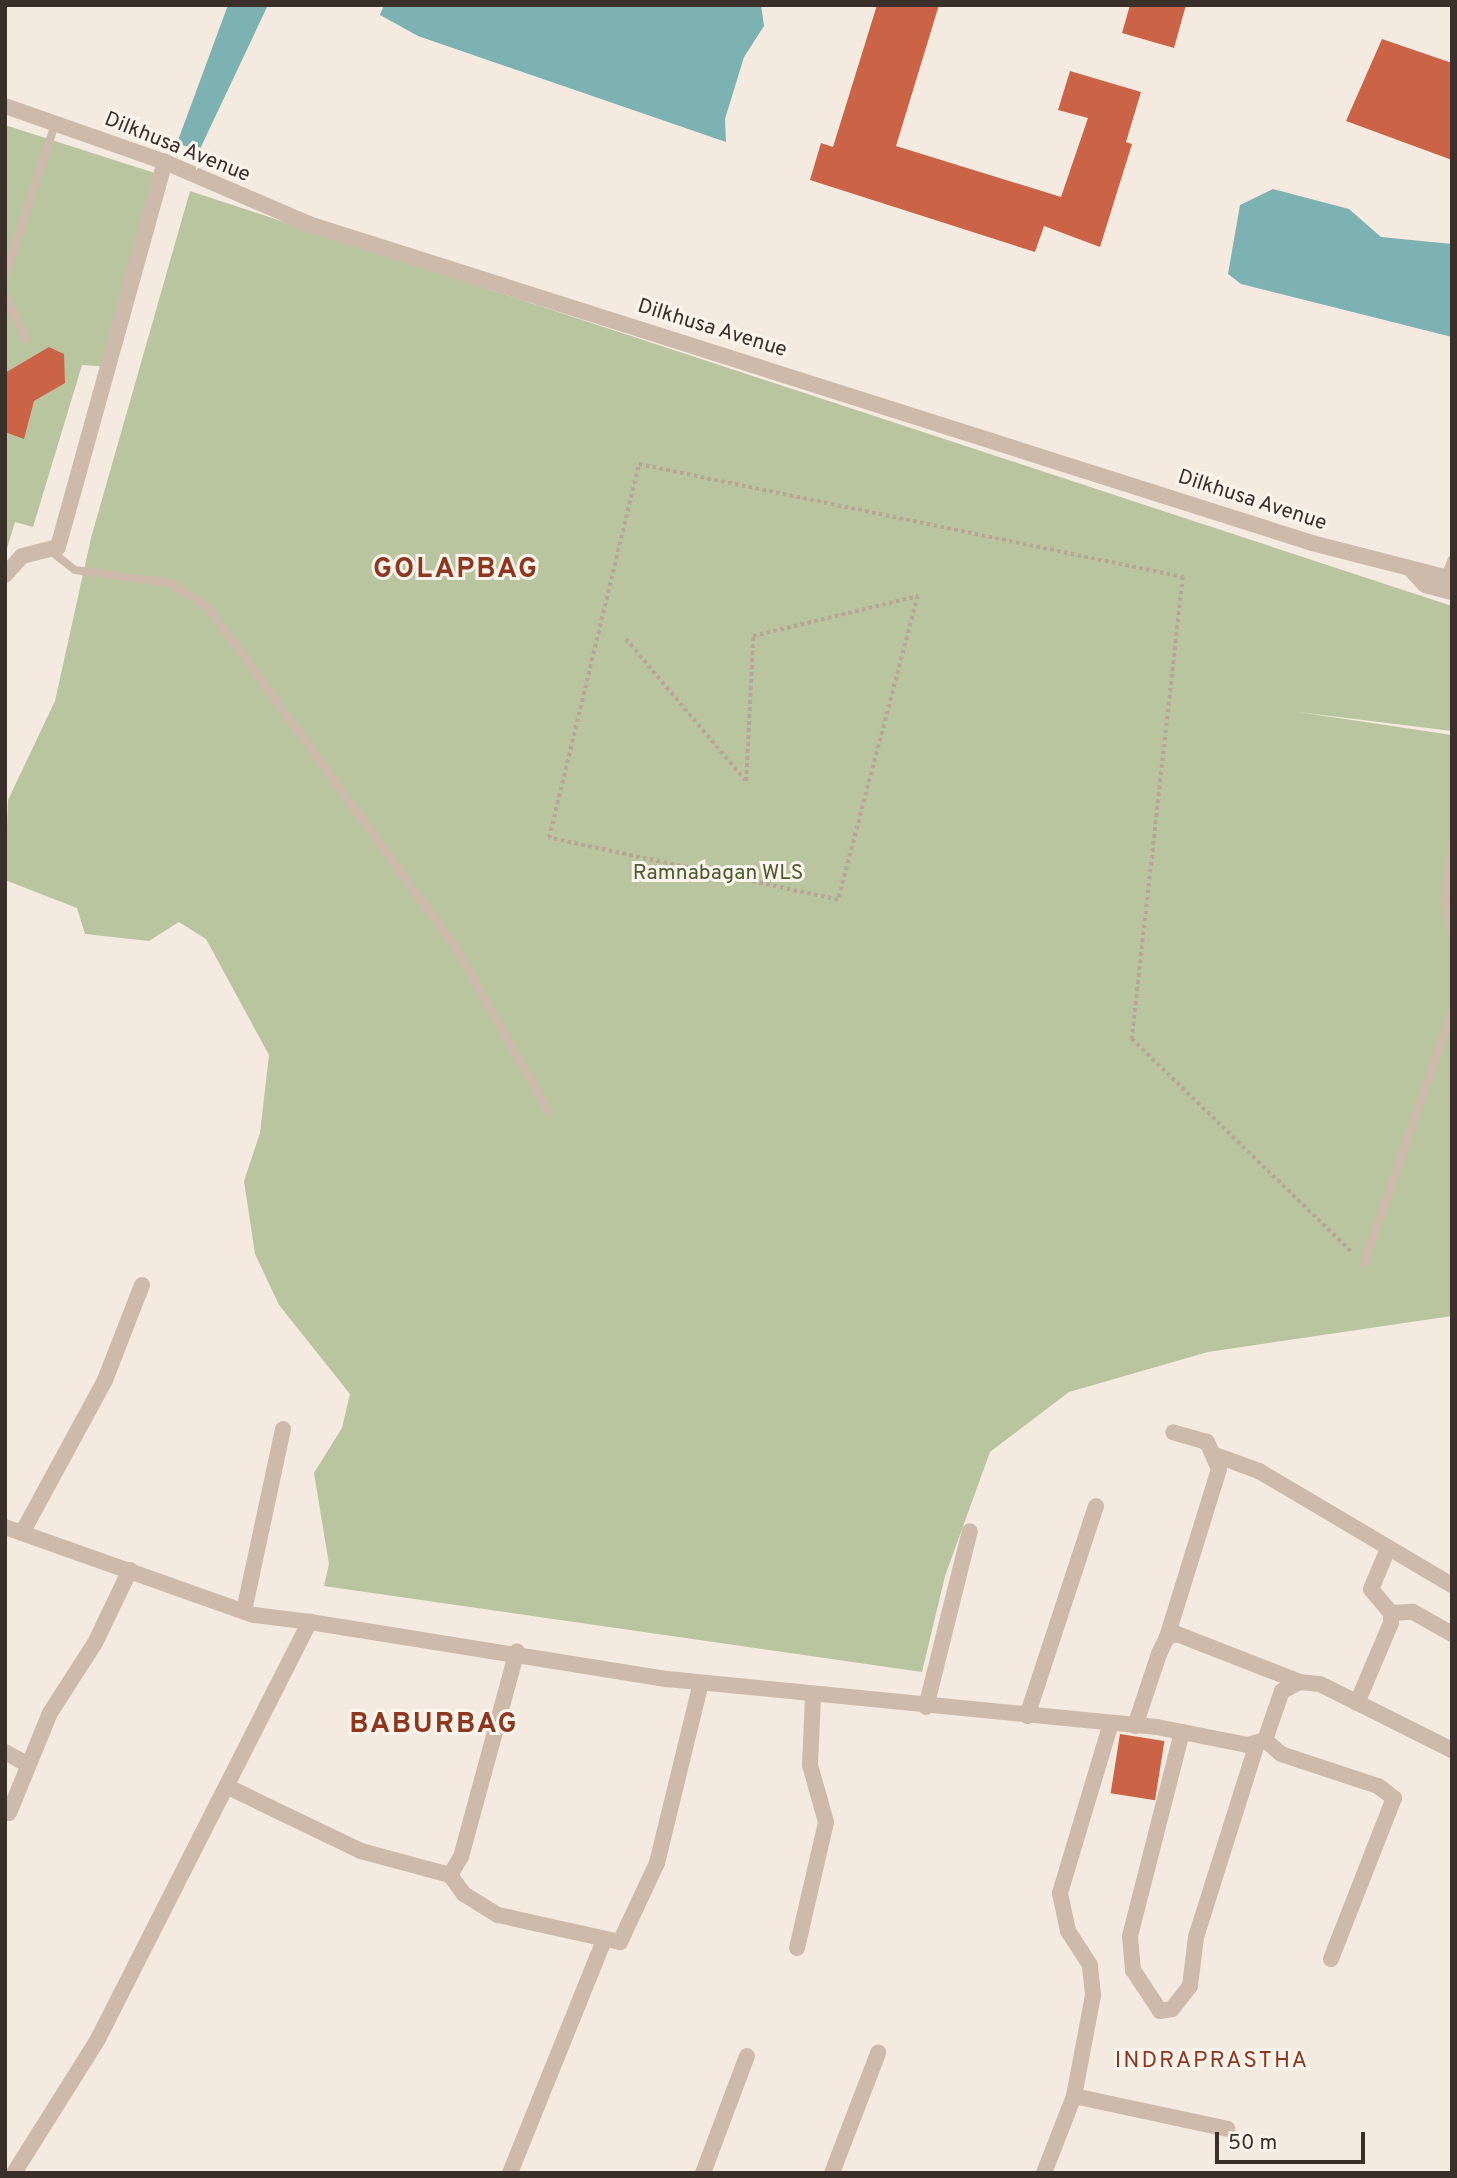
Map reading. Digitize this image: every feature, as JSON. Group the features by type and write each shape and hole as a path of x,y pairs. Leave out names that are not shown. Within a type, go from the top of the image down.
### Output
{"street":[{"name":"Dilkhusa Avenue","path":"5,106 56,121 165,162 309,224 1413,572 1448,578"},
{"path":"5,575 22,556 52,552 127,314 165,162"},
{"name":"Dilkhusa Avenue","path":"1413,572 1425,585 1452,592"},
{"path":"22,1533 105,1380 142,1285"},
{"path":"244,1611 283,1429"},
{"path":"1173,1432 1207,1442 1218,1456 1259,1471 1452,1585"},
{"path":"1135,1726 1167,1637 1218,1456"},
{"path":"1027,1716 1096,1506"},
{"path":"5,1527 244,1611 517,1651 701,1683 1111,1723 1261,1742 1282,1754 1378,1786 1395,1798 1331,1959"},
{"path":"926,1707 970,1531"},
{"path":"1388,1549 1371,1589 1391,1613"},
{"path":"9,1813 50,1713 95,1643 130,1570"},
{"path":"1391,1613 1412,1612 1452,1634"},
{"path":"1357,1703 1391,1613"},
{"path":"15,2173 98,2039 310,1622"},
{"path":"1167,1637 1193,1637 1300,1682 1320,1684 1452,1750"},
{"path":"450,1875 461,1857 517,1651"},
{"path":"1182,1732 1130,1936 1133,1970 1160,2011 1172,2009 1190,1986 1196,1937 1261,1742 1282,1691 1300,1682"},
{"path":"228,1787 361,1851 450,1875 464,1894 498,1915 603,1943 628,1936 657,1863 701,1683"},
{"path":"797,1948 826,1822 810,1765 813,1696"},
{"path":"1044,2173 1074,2096 1093,1983 1060,1911 1060,1893 1111,1723"},
{"path":"5,1752 28,1765"},
{"path":"510,2173 603,1943"},
{"path":"832,2173 878,2053"},
{"path":"703,2173 747,2056"},
{"path":"1074,2096 1228,2129"}],"lane":[{"path":"5,277 56,121"},
{"path":"5,296 27,340"},
{"path":"52,552 75,570 170,583 208,607 454,945 549,1112"},
{"path":"1448,578 1452,559"},
{"path":"1452,841 1446,901 1452,933"},
{"path":"1364,1264 1452,1012"}],"path":[{"path":"626,639 746,781 753,636 918,596 838,900 549,838 639,464 1183,577 1132,1040 1364,1264"}],"green space":[{"path":"5,125 161,175 108,367 82,365 33,527 15,522 5,555"},
{"name":"Ramnabagan WLS","path":"190,191 1452,606 1452,731 1298,712 1452,735 1452,1316 1208,1352 1069,1392 990,1452 945,1576 922,1672 324,1586 329,1564 314,1473 342,1428 350,1394 279,1305 255,1254 244,1181 260,1133 269,1055 206,939 179,922 149,941 85,934 77,908 5,880 8,800 55,701 91,538"}],"water":[{"path":"228,5 268,5 199,151 177,143"},
{"path":"384,5 761,5 764,26 744,57 725,119 726,142 418,36 380,15"},
{"path":"1273,189 1349,209 1381,237 1452,244 1452,337 1241,284 1228,274 1240,205"}],"building":[{"path":"877,5 939,5 896,146 1061,197 1088,118 1058,110 1070,71 1141,92 1126,142 1132,144 1100,247 1044,226 1035,252 810,180 821,143 833,147"},
{"path":"1130,5 1186,5 1174,48 1122,33"},
{"path":"1382,39 1452,63 1452,160 1346,121"},
{"path":"49,347 64,354 65,383 34,401 24,439 5,432 5,373"},
{"path":"1120,1734 1164,1741 1155,1800 1111,1793"}],"district":[{"name":"GOLAPBAG","path":"456,570"},
{"name":"BABURBAG","path":"434,1725"},
{"name":"INDRAPRASTHA","path":"1212,2062"}]}
